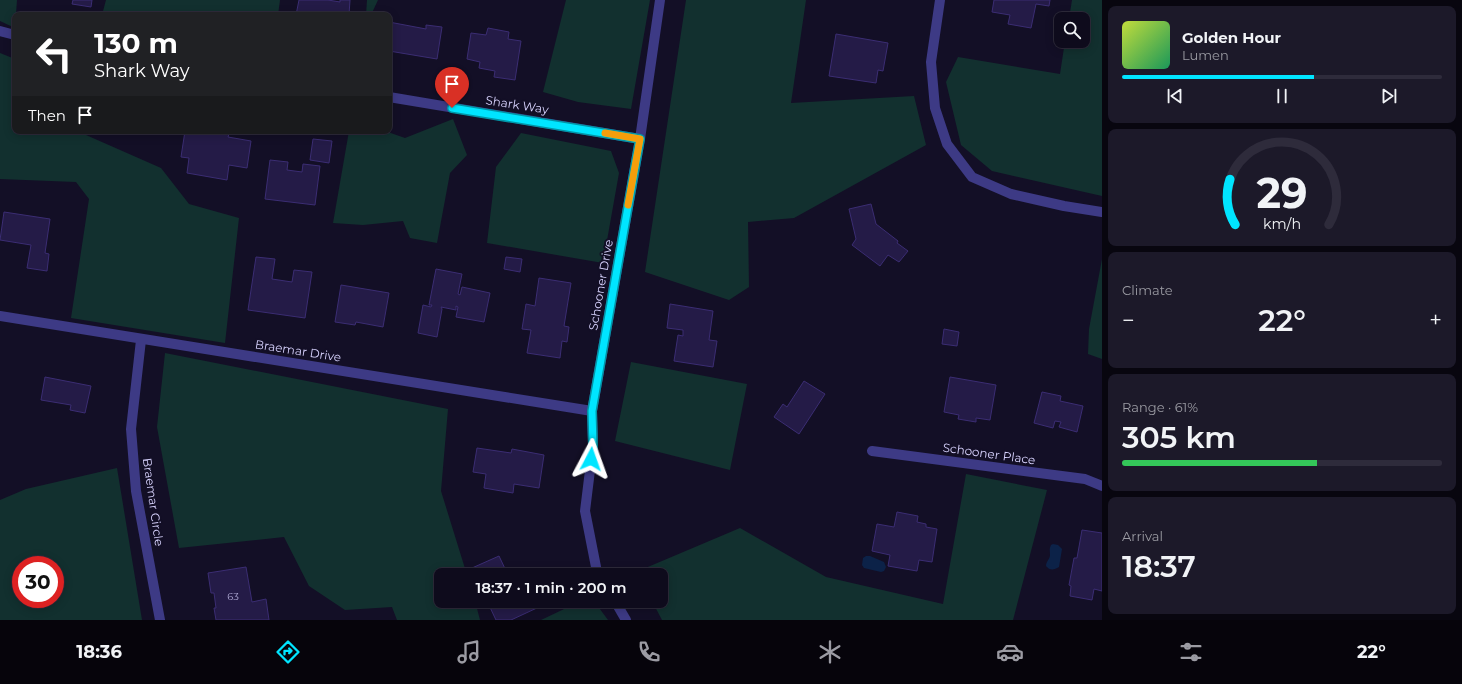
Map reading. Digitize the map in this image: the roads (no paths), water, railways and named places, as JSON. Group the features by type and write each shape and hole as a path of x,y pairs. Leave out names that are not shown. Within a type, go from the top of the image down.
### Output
{"street":[{"name":"Schooner Drive","path":"596,568 585,511 593,446 592,411 640,139 660,0"},
{"path":"940,0 931,62 935,108 947,144 968,172 972,177 1011,194 1064,206 1102,212"},
{"path":"0,32 12,34"},
{"name":"Shark Way","path":"392,98 640,139"},
{"name":"Braemar Drive","path":"0,316 141,340 592,411"},
{"name":"Braemar Circle","path":"141,340 131,429 136,491 160,620"},
{"name":"Schooner Place","path":"872,451 1085,479 1102,486"},
{"path":"619,608 626,620"}],"water":[{"path":"1053,544 1058,545 1062,549 1059,567 1052,570 1046,566 1050,556 1050,546"},
{"path":"870,556 884,562 886,567 884,571 881,572 864,568 862,565 863,558"}]}
